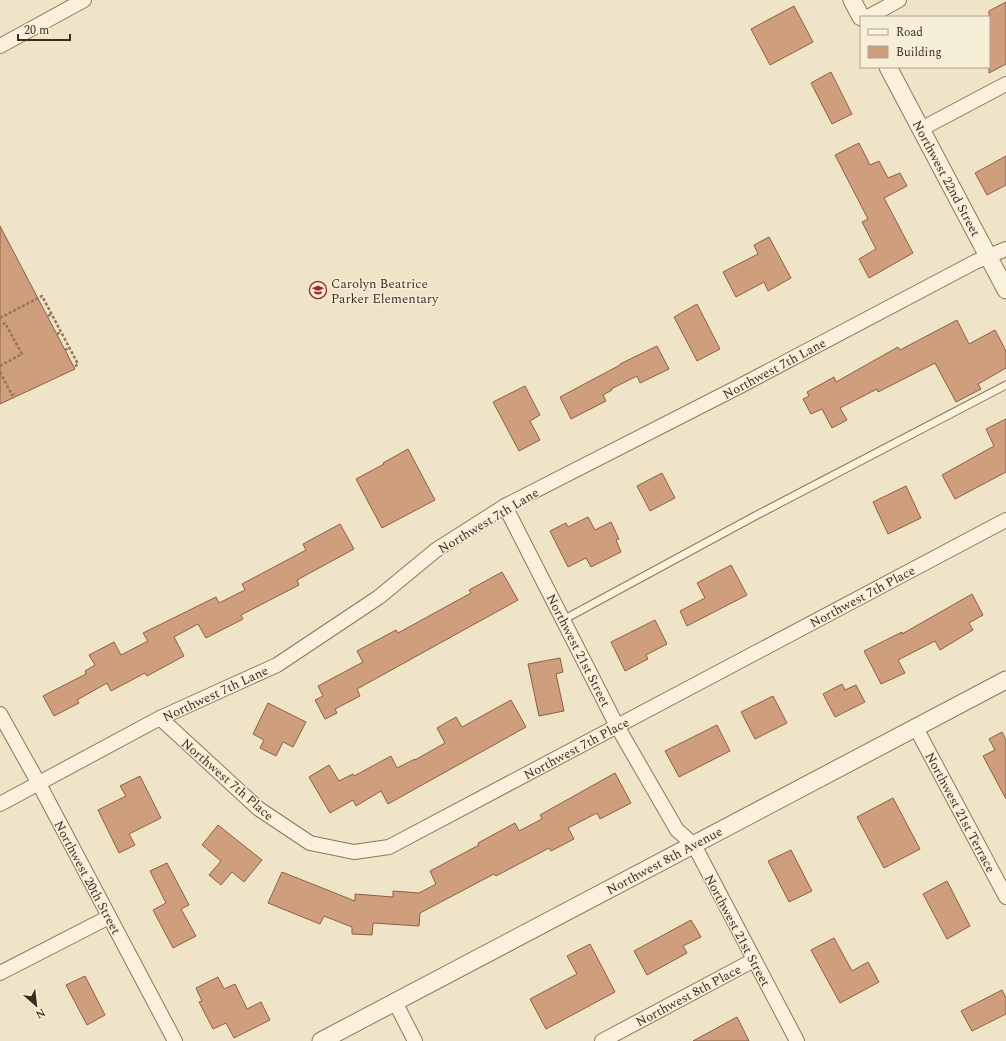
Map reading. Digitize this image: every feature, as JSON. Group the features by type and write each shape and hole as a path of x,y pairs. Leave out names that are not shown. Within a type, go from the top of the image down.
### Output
{"street":[{"path":"0,46 84,0"},
{"path":"852,0 860,16"},
{"path":"870,16 899,0"},
{"name":"Northwest 22nd Street","path":"889,68 1006,290"},
{"path":"921,129 1006,84"},
{"name":"Northwest 7th Lane","path":"988,256 1006,238"},
{"name":"Northwest 7th Lane","path":"0,804 38,782 160,718 277,666 378,597 436,550 505,506 742,385 988,256 1006,249"},
{"name":"Northwest 21st Street","path":"505,506 618,726 677,830 694,845 797,1041"},
{"name":"Northwest 7th Place","path":"160,718 266,814 310,843 354,852 389,847 1006,520"},
{"name":"Northwest 8th Avenue","path":"321,1041 1006,680"},
{"name":"Northwest 20th Street","path":"0,714 38,782 175,1041"},
{"name":"Northwest 21st Terrace","path":"916,728 1006,897"},
{"path":"0,973 109,917"},
{"name":"Northwest 8th Place","path":"602,1041 754,960"},
{"path":"395,1002 415,1041"}],"lane":[{"path":"563,620 748,520 1006,385"}],"path":[{"path":"0,318 42,296 78,364 74,367"},
{"path":"0,366 22,354 5,323 1,326"},
{"path":"57,334 61,332"},
{"path":"65,350 69,348"},
{"path":"0,372 12,395 16,393"}],"building":[{"path":"1006,2 1006,64 989,73 990,16 989,11"},
{"path":"794,6 813,42 770,65 751,29"},
{"path":"831,72 852,114 832,124 811,83"},
{"path":"859,143 870,165 879,161 888,178 900,173 907,186 884,198 913,253 869,278 859,259 876,249 862,222 868,219 835,155"},
{"path":"1006,156 1006,185 987,195 975,173"},
{"path":"0,226 75,369 0,404"},
{"path":"769,237 791,278 768,291 764,282 736,297 723,272 758,254 754,245"},
{"path":"697,304 720,349 697,361 674,317"},
{"path":"957,320 969,344 995,330 1006,351 1006,368 978,384 981,389 956,402 935,363 878,392 877,389 840,408 847,420 832,428 822,409 811,414 803,399 809,396 807,392 834,377 836,382 898,347 900,350"},
{"path":"657,346 669,369 640,383 637,376 611,389 612,390 603,395 606,401 571,419 560,397 620,364"},
{"path":"525,386 540,415 530,421 540,440 519,451 493,402"},
{"path":"1006,419 1006,472 955,499 942,475 994,446 986,429"},
{"path":"408,449 435,500 382,528 356,479"},
{"path":"662,473 675,498 650,511 637,486"},
{"path":"906,486 921,518 888,534 873,502"},
{"path":"588,517 595,530 611,522 619,539 616,540 621,552 591,567 586,558 568,567 550,531 566,523 568,527"},
{"path":"340,524 354,549 297,580 299,585 241,615 243,619 206,638 198,624 174,637 184,656 147,676 145,673 111,691 107,683 77,700 79,703 54,716 43,696 86,674 85,671 95,665 89,655 114,642 121,655 148,641 143,633 216,597 219,603 245,590 242,584 306,550 303,544"},
{"path":"731,565 747,595 687,626 680,611 705,598 697,583"},
{"path":"502,572 518,600 357,689 360,696 335,709 337,713 325,719 315,700 323,696 318,686 363,662 357,651 396,630 398,633 471,593 469,590"},
{"path":"972,594 983,615 969,623 973,630 940,650 935,641 898,660 905,673 881,684 864,651 902,632 902,634"},
{"path":"655,620 667,644 646,655 648,659 625,671 611,642"},
{"path":"560,658 563,672 556,674 564,711 539,716 528,664"},
{"path":"842,684 845,690 856,685 865,702 835,717 823,694"},
{"path":"773,696 787,723 755,739 741,712"},
{"path":"511,700 526,727 388,804 381,791 356,806 353,800 330,813 309,777 329,765 339,781 353,774 354,776 391,756 397,768 415,760 445,743 437,728 456,717 462,727"},
{"path":"268,703 306,722 293,747 283,742 276,756 260,748 264,740 253,734"},
{"path":"717,725 730,751 679,777 665,751"},
{"path":"1002,732 1006,740 1006,799 983,756 995,750 989,739"},
{"path":"615,773 631,803 600,819 597,813 568,828 574,839 551,851 549,848 496,876 494,874 420,913 419,926 373,923 372,935 352,934 352,927 324,916 320,924 268,903 282,872 355,901 355,894 393,897 393,891 419,893 436,884 430,871 479,845 478,843 515,823 519,831 542,819 540,815"},
{"path":"140,776 161,818 129,834 135,845 119,853 98,810 126,796 120,786"},
{"path":"893,798 920,849 884,868 857,817"},
{"path":"218,825 262,860 244,882 232,872 221,885 209,875 221,861 202,845"},
{"path":"791,850 812,891 789,902 768,861"},
{"path":"167,863 189,905 181,909 196,936 173,948 153,910 166,903 150,871"},
{"path":"947,881 970,926 947,939 923,894"},
{"path":"691,920 701,937 683,946 687,953 647,975 634,951"},
{"path":"834,938 852,971 868,962 879,982 840,1003 811,950"},
{"path":"590,944 615,992 546,1029 530,999 577,974 567,956"},
{"path":"85,976 105,1015 87,1025 66,985"},
{"path":"218,977 224,989 235,984 247,1009 261,1002 270,1020 234,1038 226,1023 213,1029 199,1002 202,1001 196,988"},
{"path":"1002,990 1006,998 1006,1014 972,1031 961,1011"},
{"path":"737,1017 749,1041 693,1041"}],"place":[{"name":"Carolyn Beatrice Parker Elementary","path":"318,290"}]}
